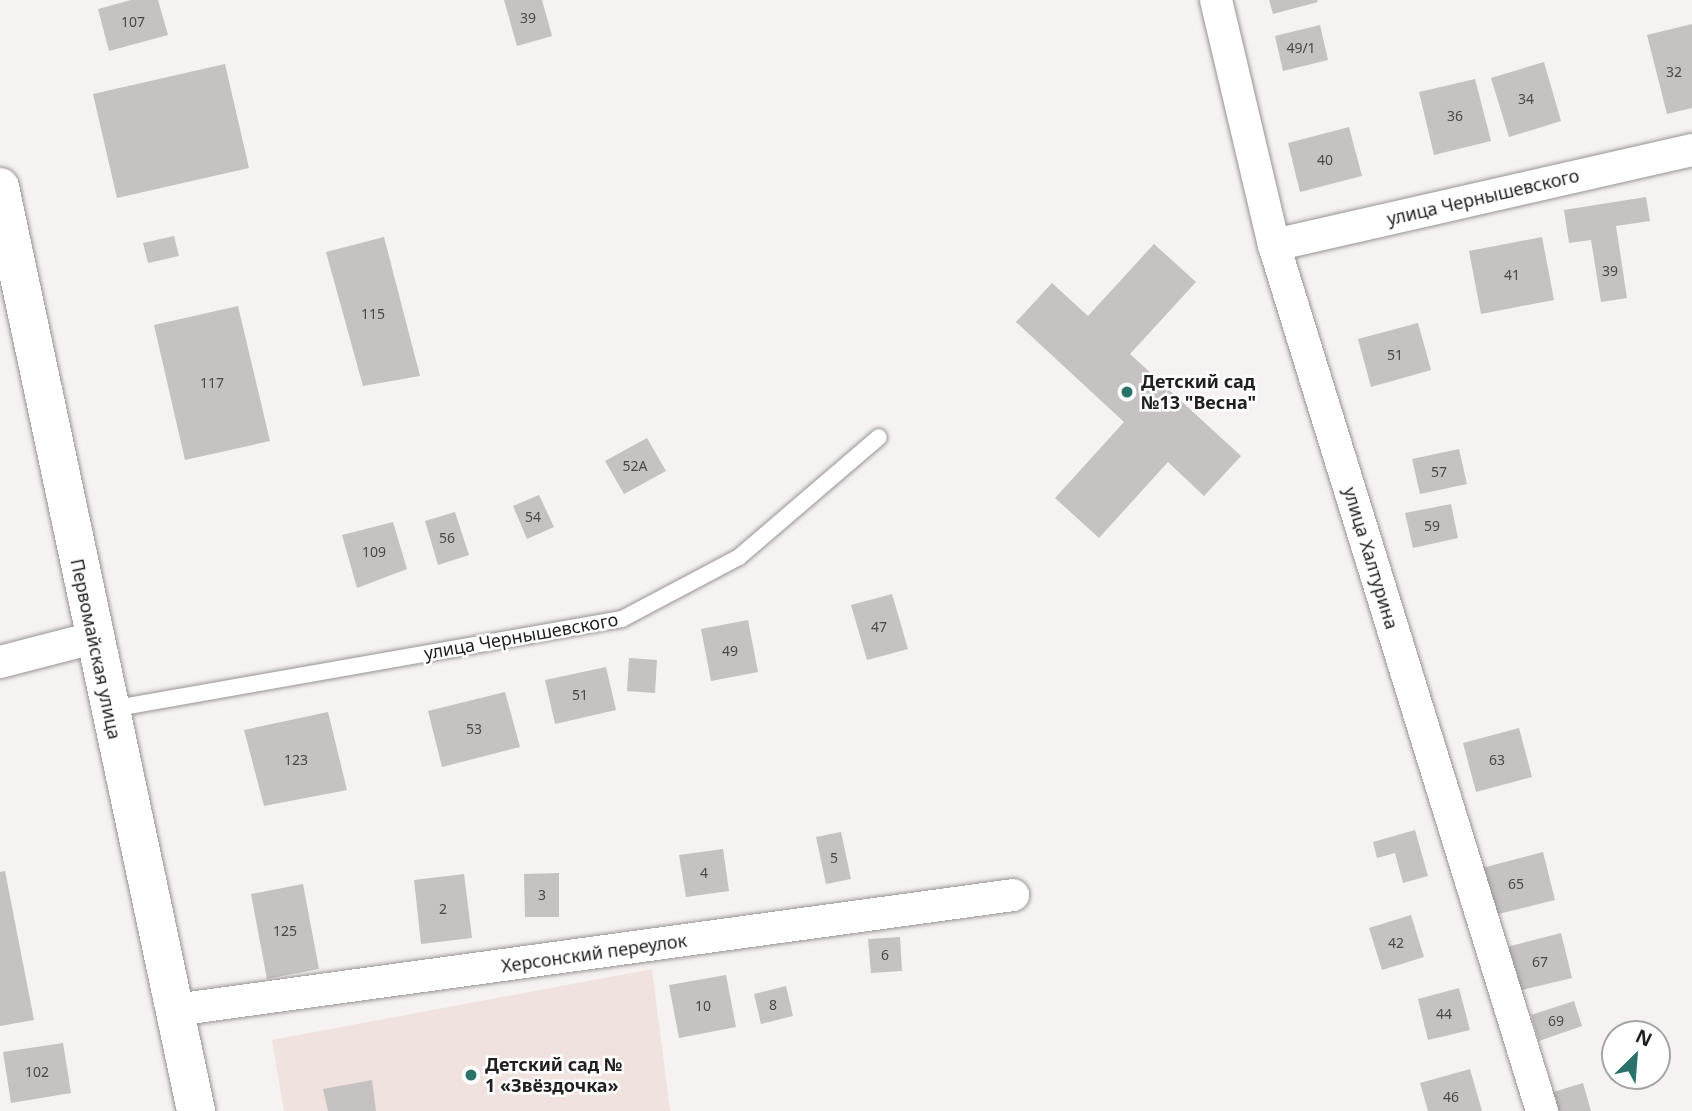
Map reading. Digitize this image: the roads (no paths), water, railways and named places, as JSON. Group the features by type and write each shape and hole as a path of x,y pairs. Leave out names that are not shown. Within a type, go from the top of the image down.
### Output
{"main road":[{"name":"Первомайская улица","path":"0,187 93,638 196,1111"}],"street":[{"name":"улица Халтурина","path":"1216,0 1274,244 1542,1111"},
{"name":"улица Чернышевского","path":"1274,244 1692,150"},
{"path":"0,662 93,638"},
{"name":"Херсонский переулок","path":"175,1010 1013,895"}],"lane":[{"name":"улица Чернышевского","path":"109,710 622,619 738,557 879,437"}],"place":[{"name":"Детский сад №13 \"Весна\"","path":"1127,392"},
{"name":"Детский сад № 1 «Звёздочка»","path":"471,1075"}]}
